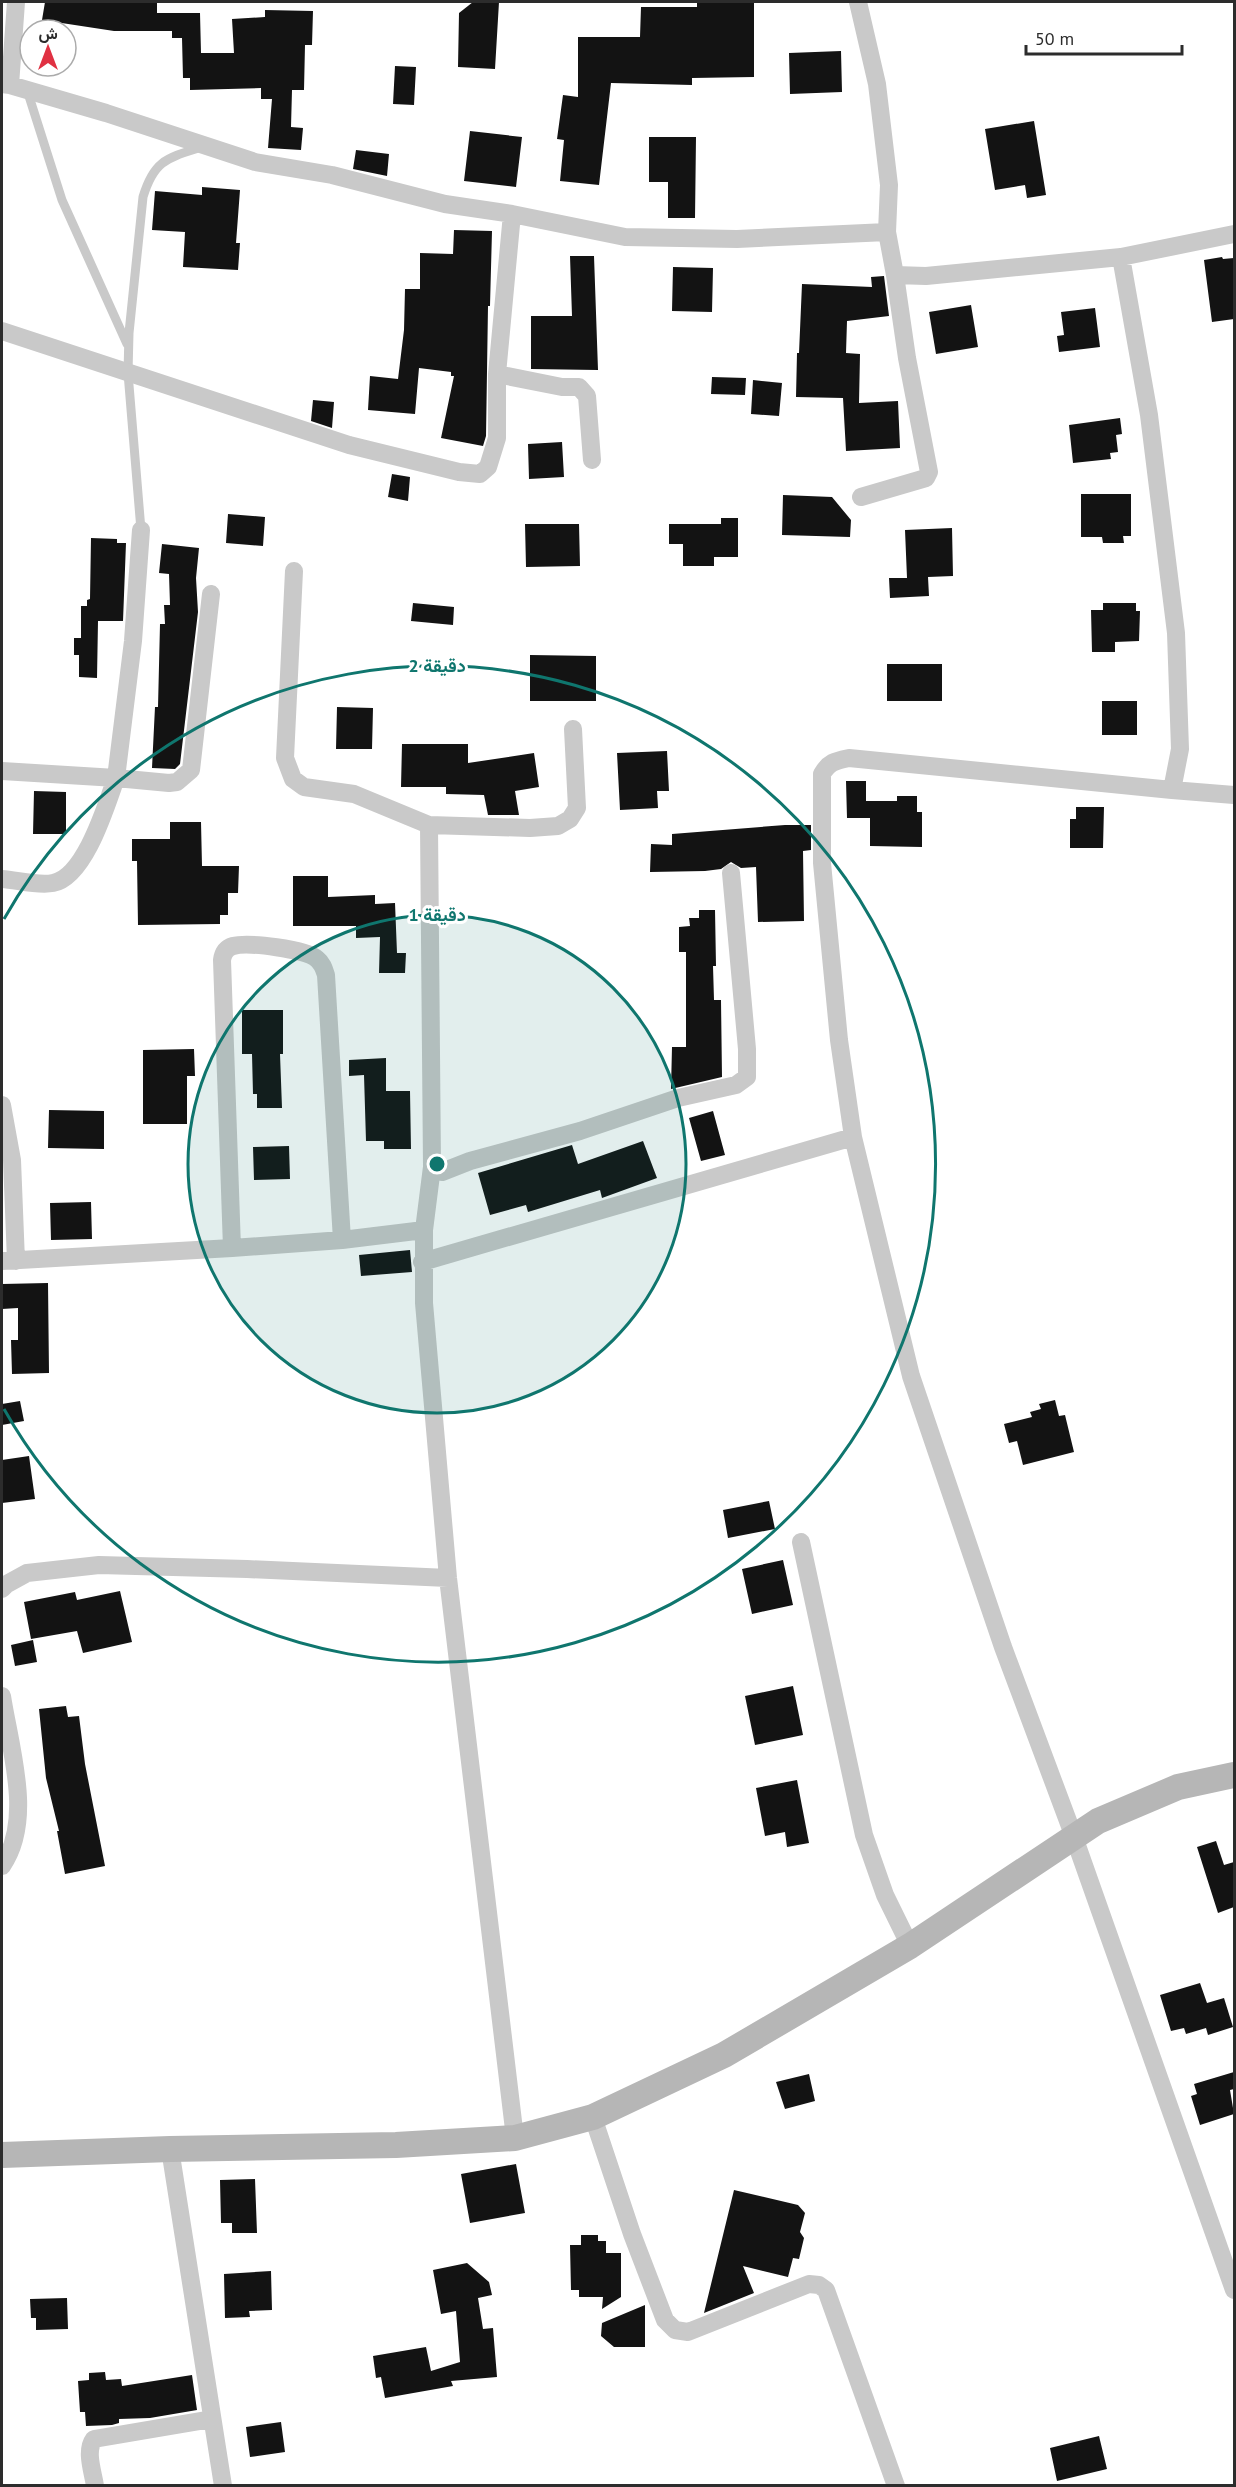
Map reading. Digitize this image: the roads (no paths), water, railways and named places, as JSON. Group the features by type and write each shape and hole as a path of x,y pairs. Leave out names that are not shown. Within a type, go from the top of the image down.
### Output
{"main road":[{"path":"2,2155 396,2145 515,2138 593,2117 724,2055 910,1946 1098,1821 1178,1787 1234,1775"}],"street":[{"path":"16,2 13,86 255,162 332,174 445,204 512,214 625,237 737,240 887,232"},
{"path":"858,2 877,84 889,185 887,232 896,275 907,358 929,472 926,478 861,496"},
{"path":"2,331 349,445 459,472 480,474 488,467 497,438 497,374 512,214"},
{"path":"896,275 926,276 1121,257 1234,234"},
{"path":"1121,257 1149,415 1176,633 1180,749 1172,790"},
{"path":"497,374 562,387 579,387 586,396 592,460"},
{"path":"2,879 52,884 67,878 98,827 116,778 133,641 141,530"},
{"path":"294,571 285,758 286,767 292,779 304,787 354,794 429,825 530,828 558,826 570,819 577,807 573,729"},
{"path":"2,771 177,782 191,770 211,594"},
{"path":"1234,795 849,758 833,761 827,765 822,774 822,864 839,1040 853,1137 911,1376 1003,1647 1074,1837 1234,2290"},
{"path":"429,825 432,1167 422,1262 424,1303 448,1578 515,2138"},
{"path":"432,1167 442,1172 470,1161 580,1131 678,1098 736,1085 747,1077 747,1049 731,873"},
{"path":"232,1248 222,960 223,953 230,946 241,945 304,952 316,958 323,966 326,975 342,1240"},
{"path":"2,1105 12,1160 9,1261 342,1240 424,1230"},
{"path":"422,1262 853,1137"},
{"path":"801,1542 864,1835 885,1895 910,1946"},
{"path":"2,1589 27,1573 99,1565 448,1578"},
{"path":"2,1696 18,1792 19,1824 11,1852 2,1866"},
{"path":"593,2117 632,2234 665,2320 675,2330 688,2332 809,2284 819,2285 826,2290 896,2486"},
{"path":"170,2149 223,2486"},
{"path":"95,2486 90,2451 90,2444 94,2439 212,2419"}],"lane":[{"path":"13,86 128,348"},
{"path":"141,530 128,348 143,197 149,176 160,164 176,155 206,146"}]}
